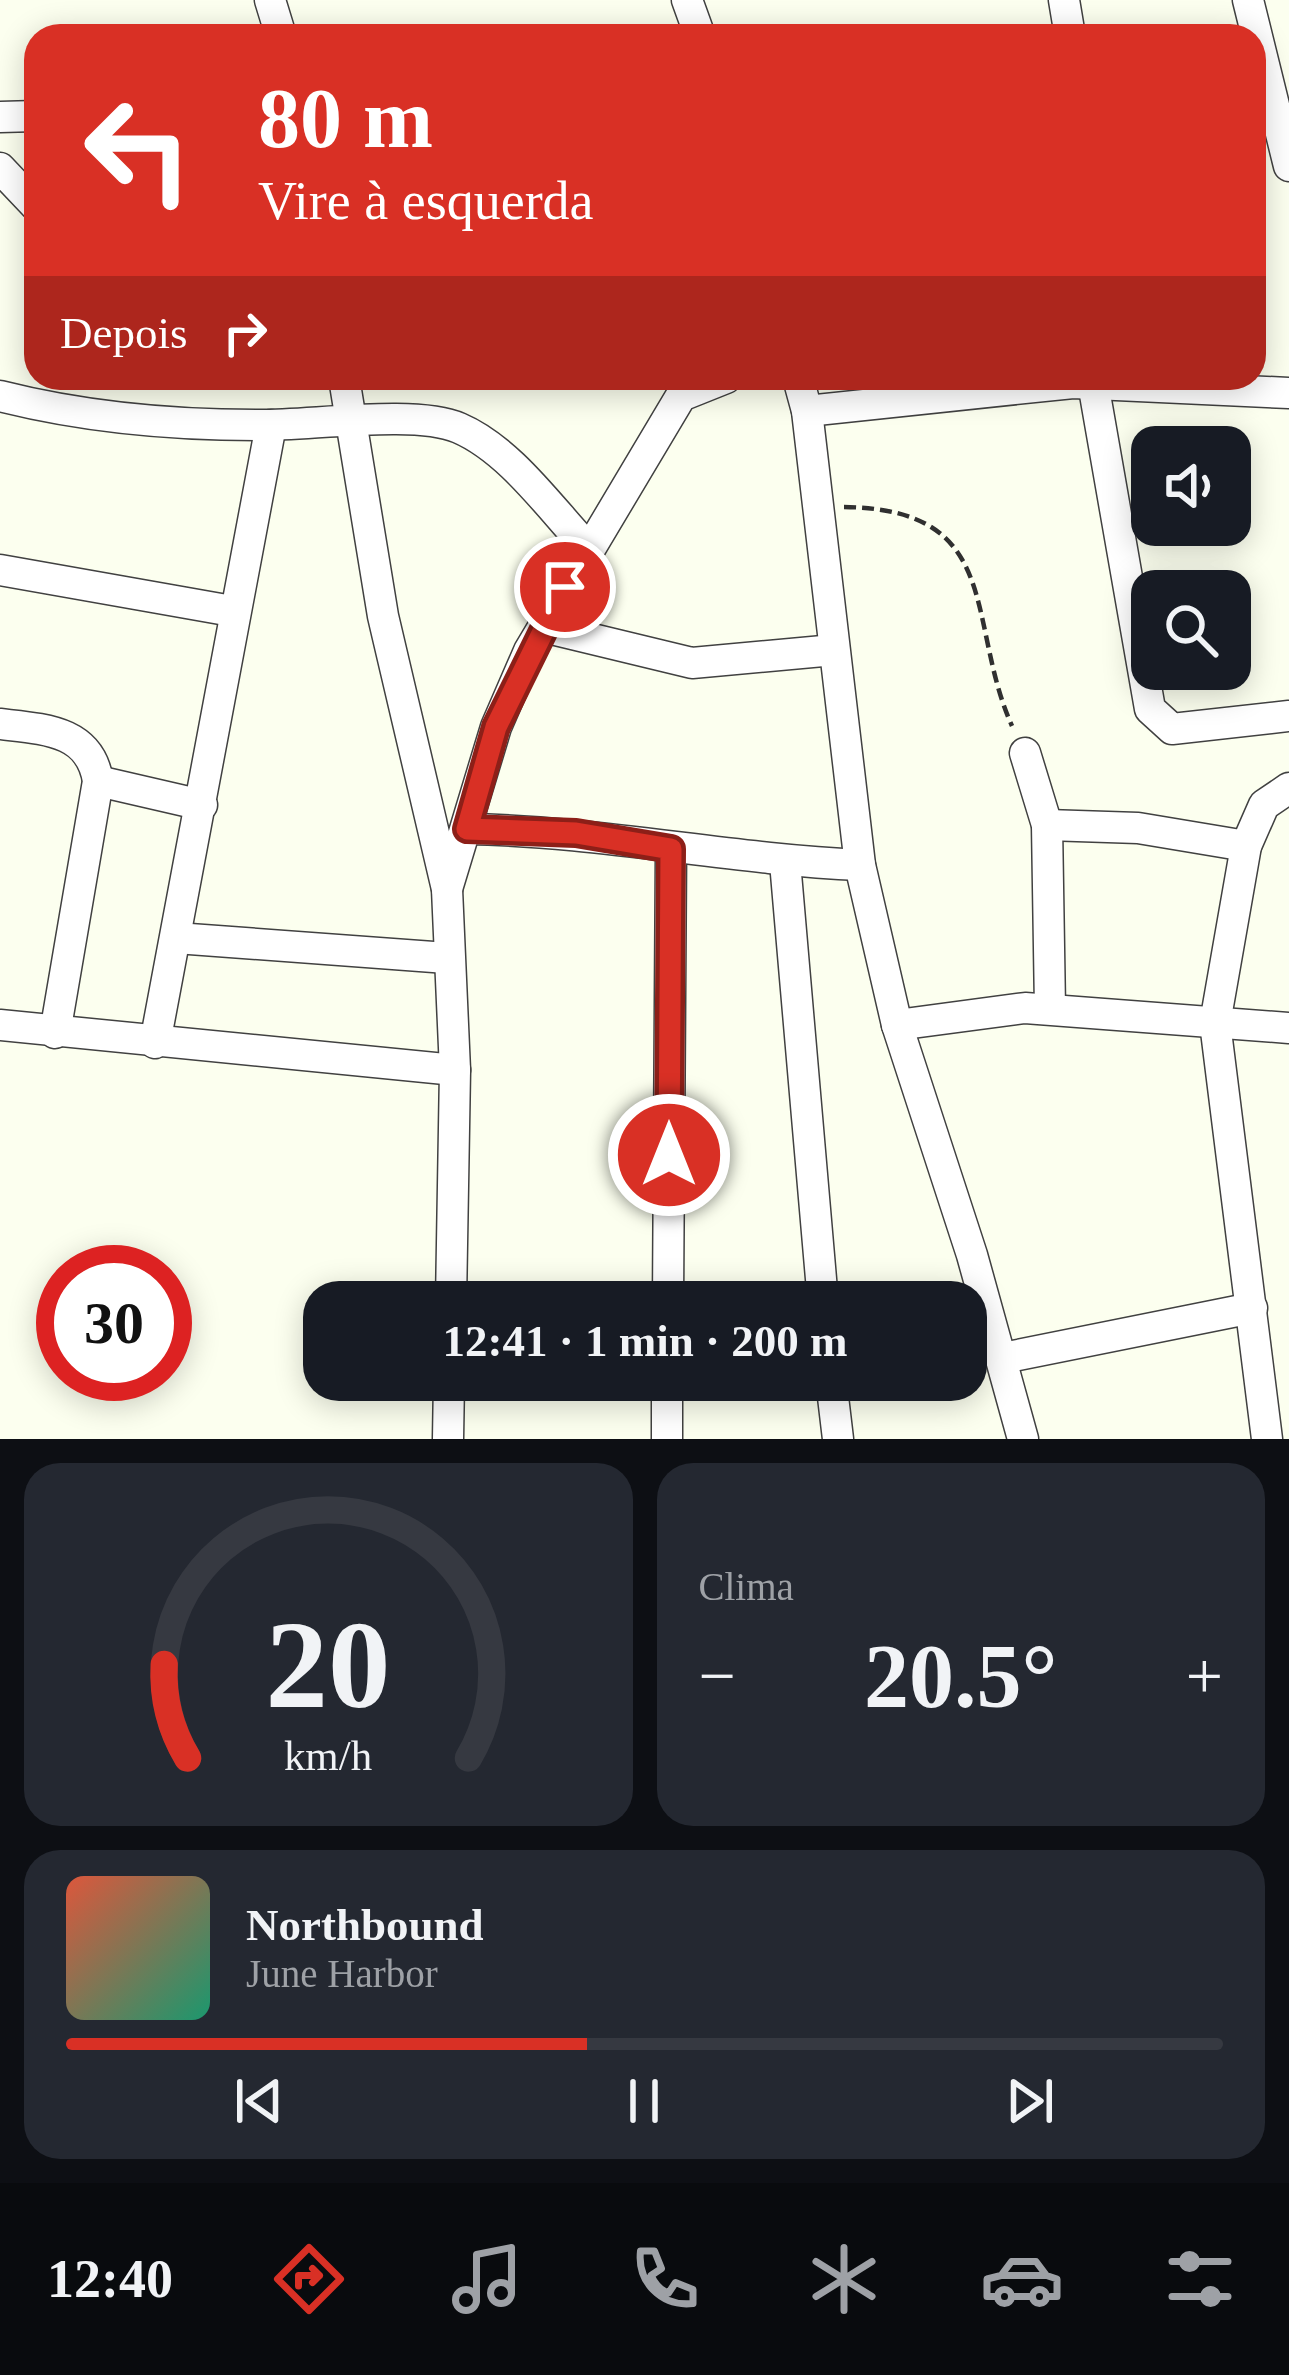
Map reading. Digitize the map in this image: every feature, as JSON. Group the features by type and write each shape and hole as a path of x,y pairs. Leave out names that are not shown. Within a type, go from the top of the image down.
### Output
{"street":[{"path":"1266,73 1289,166"},
{"path":"0,168 24,193"},
{"path":"345,390 383,616 447,889 455,1070 451,1281"},
{"path":"447,889 496,727 543,627 681,396 696,390"},
{"path":"801,390 860,865 897,1025 1003,1358 1023,1439"},
{"path":"807,411 1022,390"},
{"path":"1094,390 1150,710 1172,729 1289,716"},
{"path":"1229,390 1288,397"},
{"path":"0,396 139,420 271,425 422,420 458,427 500,455 587,547"},
{"path":"155,1043 202,805 232,611 271,425"},
{"path":"0,570 232,611"},
{"path":"543,627 692,663 833,650"},
{"path":"0,724 63,734 86,747 98,781 56,1033"},
{"path":"1024,753 1047,825 1050,1009"},
{"path":"98,781 202,805"},
{"path":"1267,1439 1215,1023 1246,846 1264,805 1289,788"},
{"path":"1047,825 1138,827 1246,846"},
{"path":"467,829 576,833 785,862 860,865"},
{"path":"668,1281 671,849"},
{"path":"785,862 821,1281"},
{"path":"176,938 447,958"},
{"path":"897,1025 974,1011 1050,1009 1289,1028"},
{"path":"0,1025 455,1070"},
{"path":"1003,1358 1252,1308"},
{"path":"448,1439 449,1401"},
{"path":"667,1401 667,1439"},
{"path":"833,1401 838,1439"}],"path":[{"path":"816,506 890,507 929,524 957,550 988,623 996,689 1024,753"}],"route":[{"path":"565,587 496,727 467,829 576,833 671,849 669,1155"}]}
